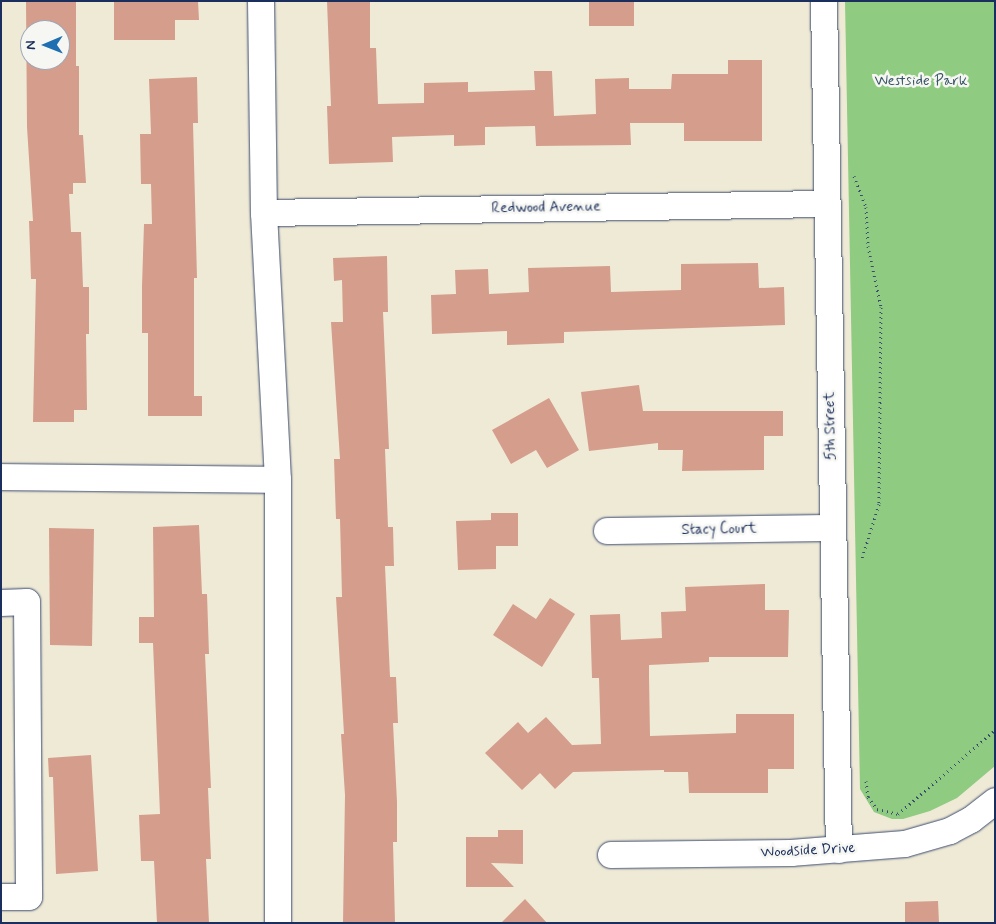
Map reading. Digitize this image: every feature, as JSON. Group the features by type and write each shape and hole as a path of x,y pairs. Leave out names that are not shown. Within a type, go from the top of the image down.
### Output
{"street":[{"path":"261,1 264,213 278,480 278,923"},
{"name":"5th Street","path":"824,1 839,850"},
{"name":"Redwood Avenue","path":"264,213 827,204"},
{"path":"1,477 278,480"},
{"name":"Stacy Court","path":"607,531 832,528"},
{"path":"1,603 27,602 29,897 1,897"},
{"name":"Woodside Drive","path":"611,855 839,850 904,844 929,838 971,820 995,801"}],"path":[{"path":"853,171 866,207 868,246 881,307 879,504 864,547 862,566"},
{"path":"866,779 871,803 884,813 898,814 995,730"}],"green space":[{"name":"Westside Park","path":"845,1 995,1 995,766 957,798 930,811 903,819 892,819 874,812 860,789"}],"building":[{"path":"26,1 76,1 76,66 79,66 79,135 83,135 86,183 73,183 73,194 69,194 71,232 81,232 83,287 89,287 89,334 86,334 87,410 74,410 74,422 33,422 36,279 31,279 29,221 33,221 27,127 27,70 70,70 70,20 26,20"},
{"path":"114,1 198,1 199,20 175,20 175,40 114,40"},
{"path":"327,1 370,1 370,48 376,48 378,104 424,103 424,83 468,82 468,92 535,90 534,71 552,71 554,116 596,114 595,79 629,78 629,89 671,89 672,74 728,74 728,60 762,60 762,141 684,141 684,123 630,123 631,145 536,146 535,126 485,127 485,145 454,146 454,135 392,137 393,162 329,164 327,106 331,106"},
{"path":"589,1 634,1 634,26 589,26"},
{"path":"197,77 198,123 193,123 197,278 194,278 194,396 202,396 202,416 148,416 148,333 142,333 142,286 144,224 152,224 151,184 141,184 140,134 151,134 149,79"},
{"path":"387,256 388,312 383,312 389,449 385,449 388,527 393,527 394,566 385,566 390,677 396,677 398,723 393,723 397,802 397,842 393,842 395,923 343,923 345,795 341,734 344,734 336,597 342,597 340,519 336,519 334,459 340,459 331,322 343,322 342,280 334,281 333,258"},
{"path":"758,263 759,288 784,287 785,325 564,332 564,343 507,345 507,331 432,334 431,295 456,294 455,270 488,269 489,294 529,292 528,268 610,266 611,292 681,290 681,264"},
{"path":"639,385 643,411 783,411 783,436 764,436 764,470 682,471 683,450 658,450 658,443 589,451 581,392"},
{"path":"549,398 579,450 547,468 536,450 511,464 492,430"},
{"path":"491,513 518,513 518,546 496,546 496,569 458,570 456,521 491,520"},
{"path":"199,525 202,594 207,594 209,654 205,654 211,788 208,788 211,859 206,859 209,923 157,923 154,861 141,861 139,815 160,814 153,643 139,643 139,617 154,617 153,527"},
{"path":"49,528 94,529 92,646 50,645"},
{"path":"765,584 765,610 789,610 788,657 709,657 709,662 649,665 649,676 650,736 736,733 736,714 794,714 794,769 768,769 768,793 689,793 688,772 664,772 664,770 573,772 555,789 540,773 522,790 485,753 518,722 528,733 546,717 572,745 601,744 599,678 592,678 590,615 620,614 621,640 662,638 661,612 686,611 685,587"},
{"path":"550,598 575,614 542,667 493,635 513,604 536,619"},
{"path":"91,755 98,871 56,874 53,777 49,777 48,758"},
{"path":"498,830 523,830 523,864 491,863 514,887 466,887 466,837 498,837"},
{"path":"525,899 547,923 501,923"},
{"path":"938,901 939,923 905,923 905,902"}]}
